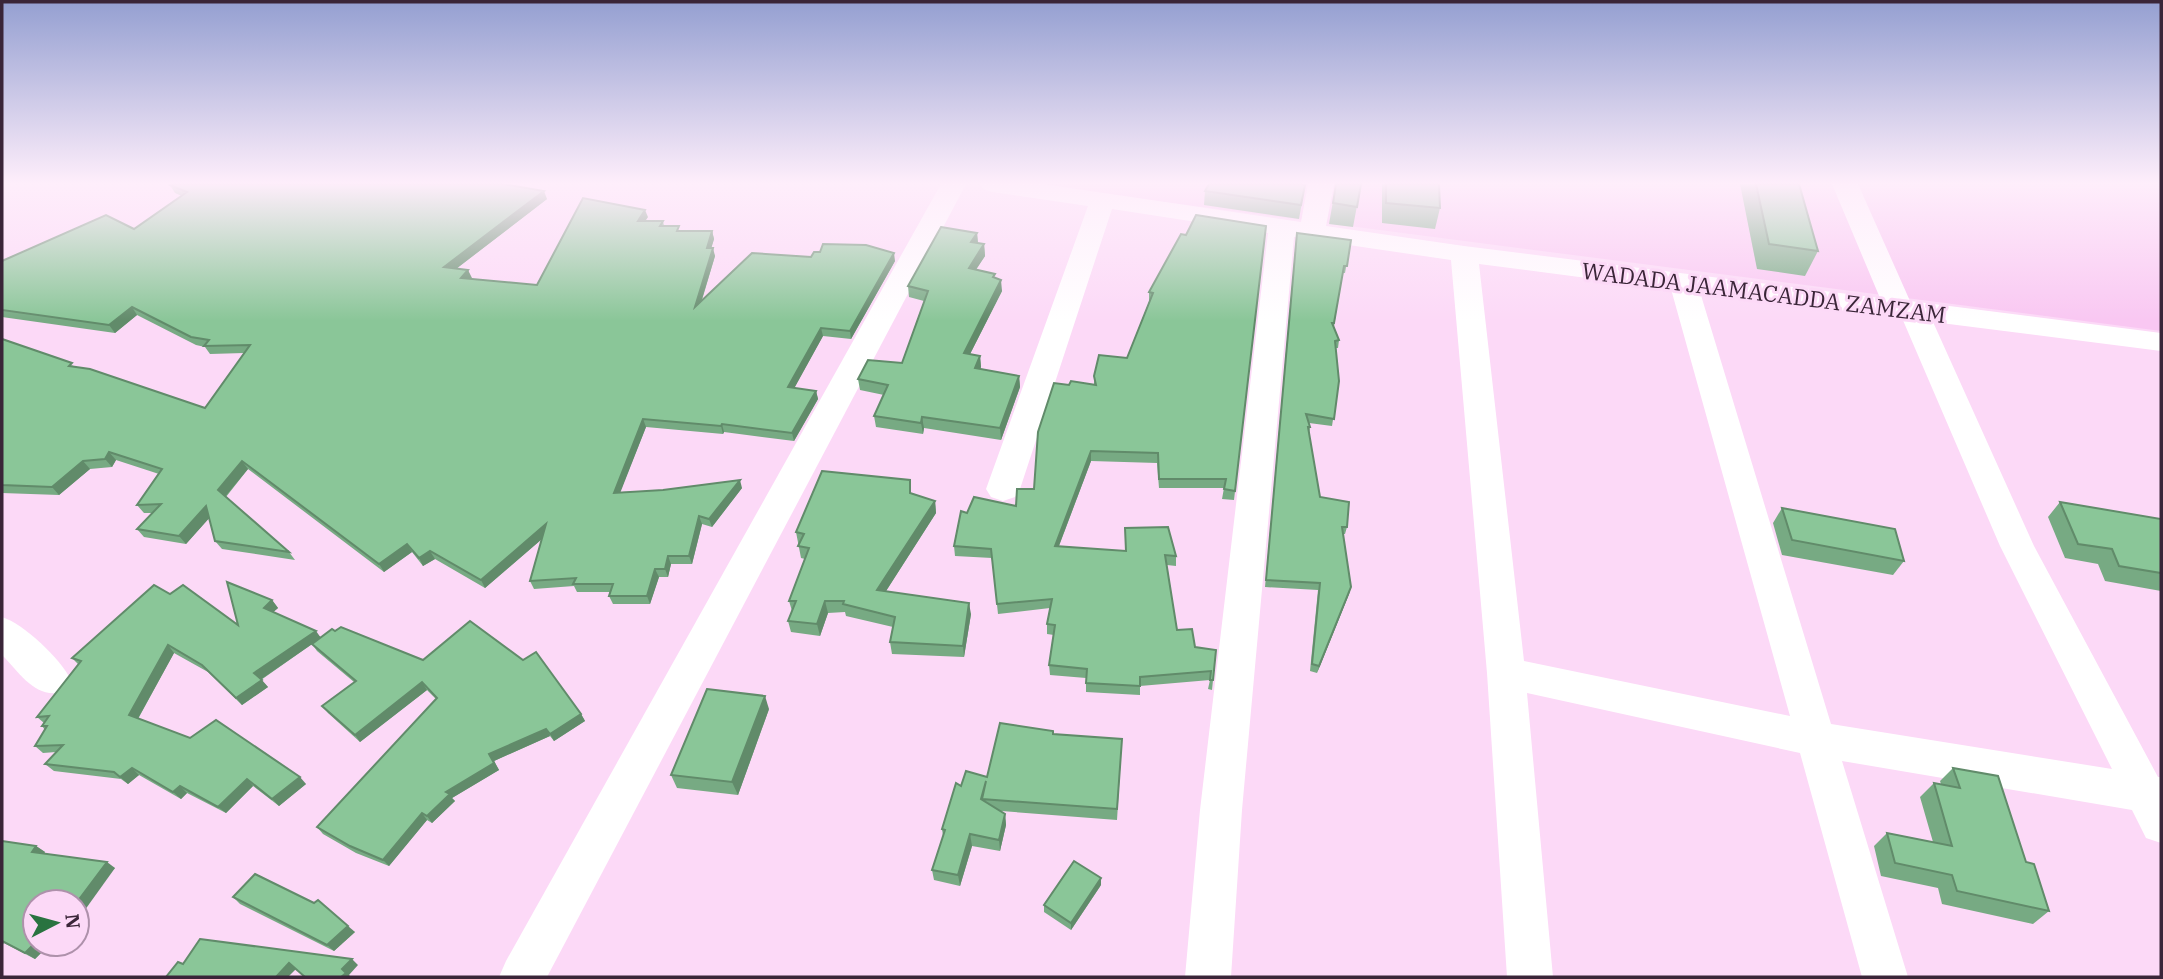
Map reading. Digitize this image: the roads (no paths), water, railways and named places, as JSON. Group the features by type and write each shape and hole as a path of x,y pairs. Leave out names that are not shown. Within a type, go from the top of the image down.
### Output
{"street":[{"path":"522,977 929,230"},
{"path":"1003,489 1092,230"},
{"path":"1208,977 1221,810 1297,230"},
{"name":"WADADA JAAMACADDA ZAMZAM","path":"1297,230 1464,254 2153,340"},
{"path":"1867,230 2017,546 2157,805"},
{"path":"1464,254 1506,673 1530,977"},
{"path":"1683,282 1885,977"},
{"path":"2153,340 2161,367"},
{"path":"2,632 52,680"},
{"path":"1506,673 1815,739 2157,805"}]}
